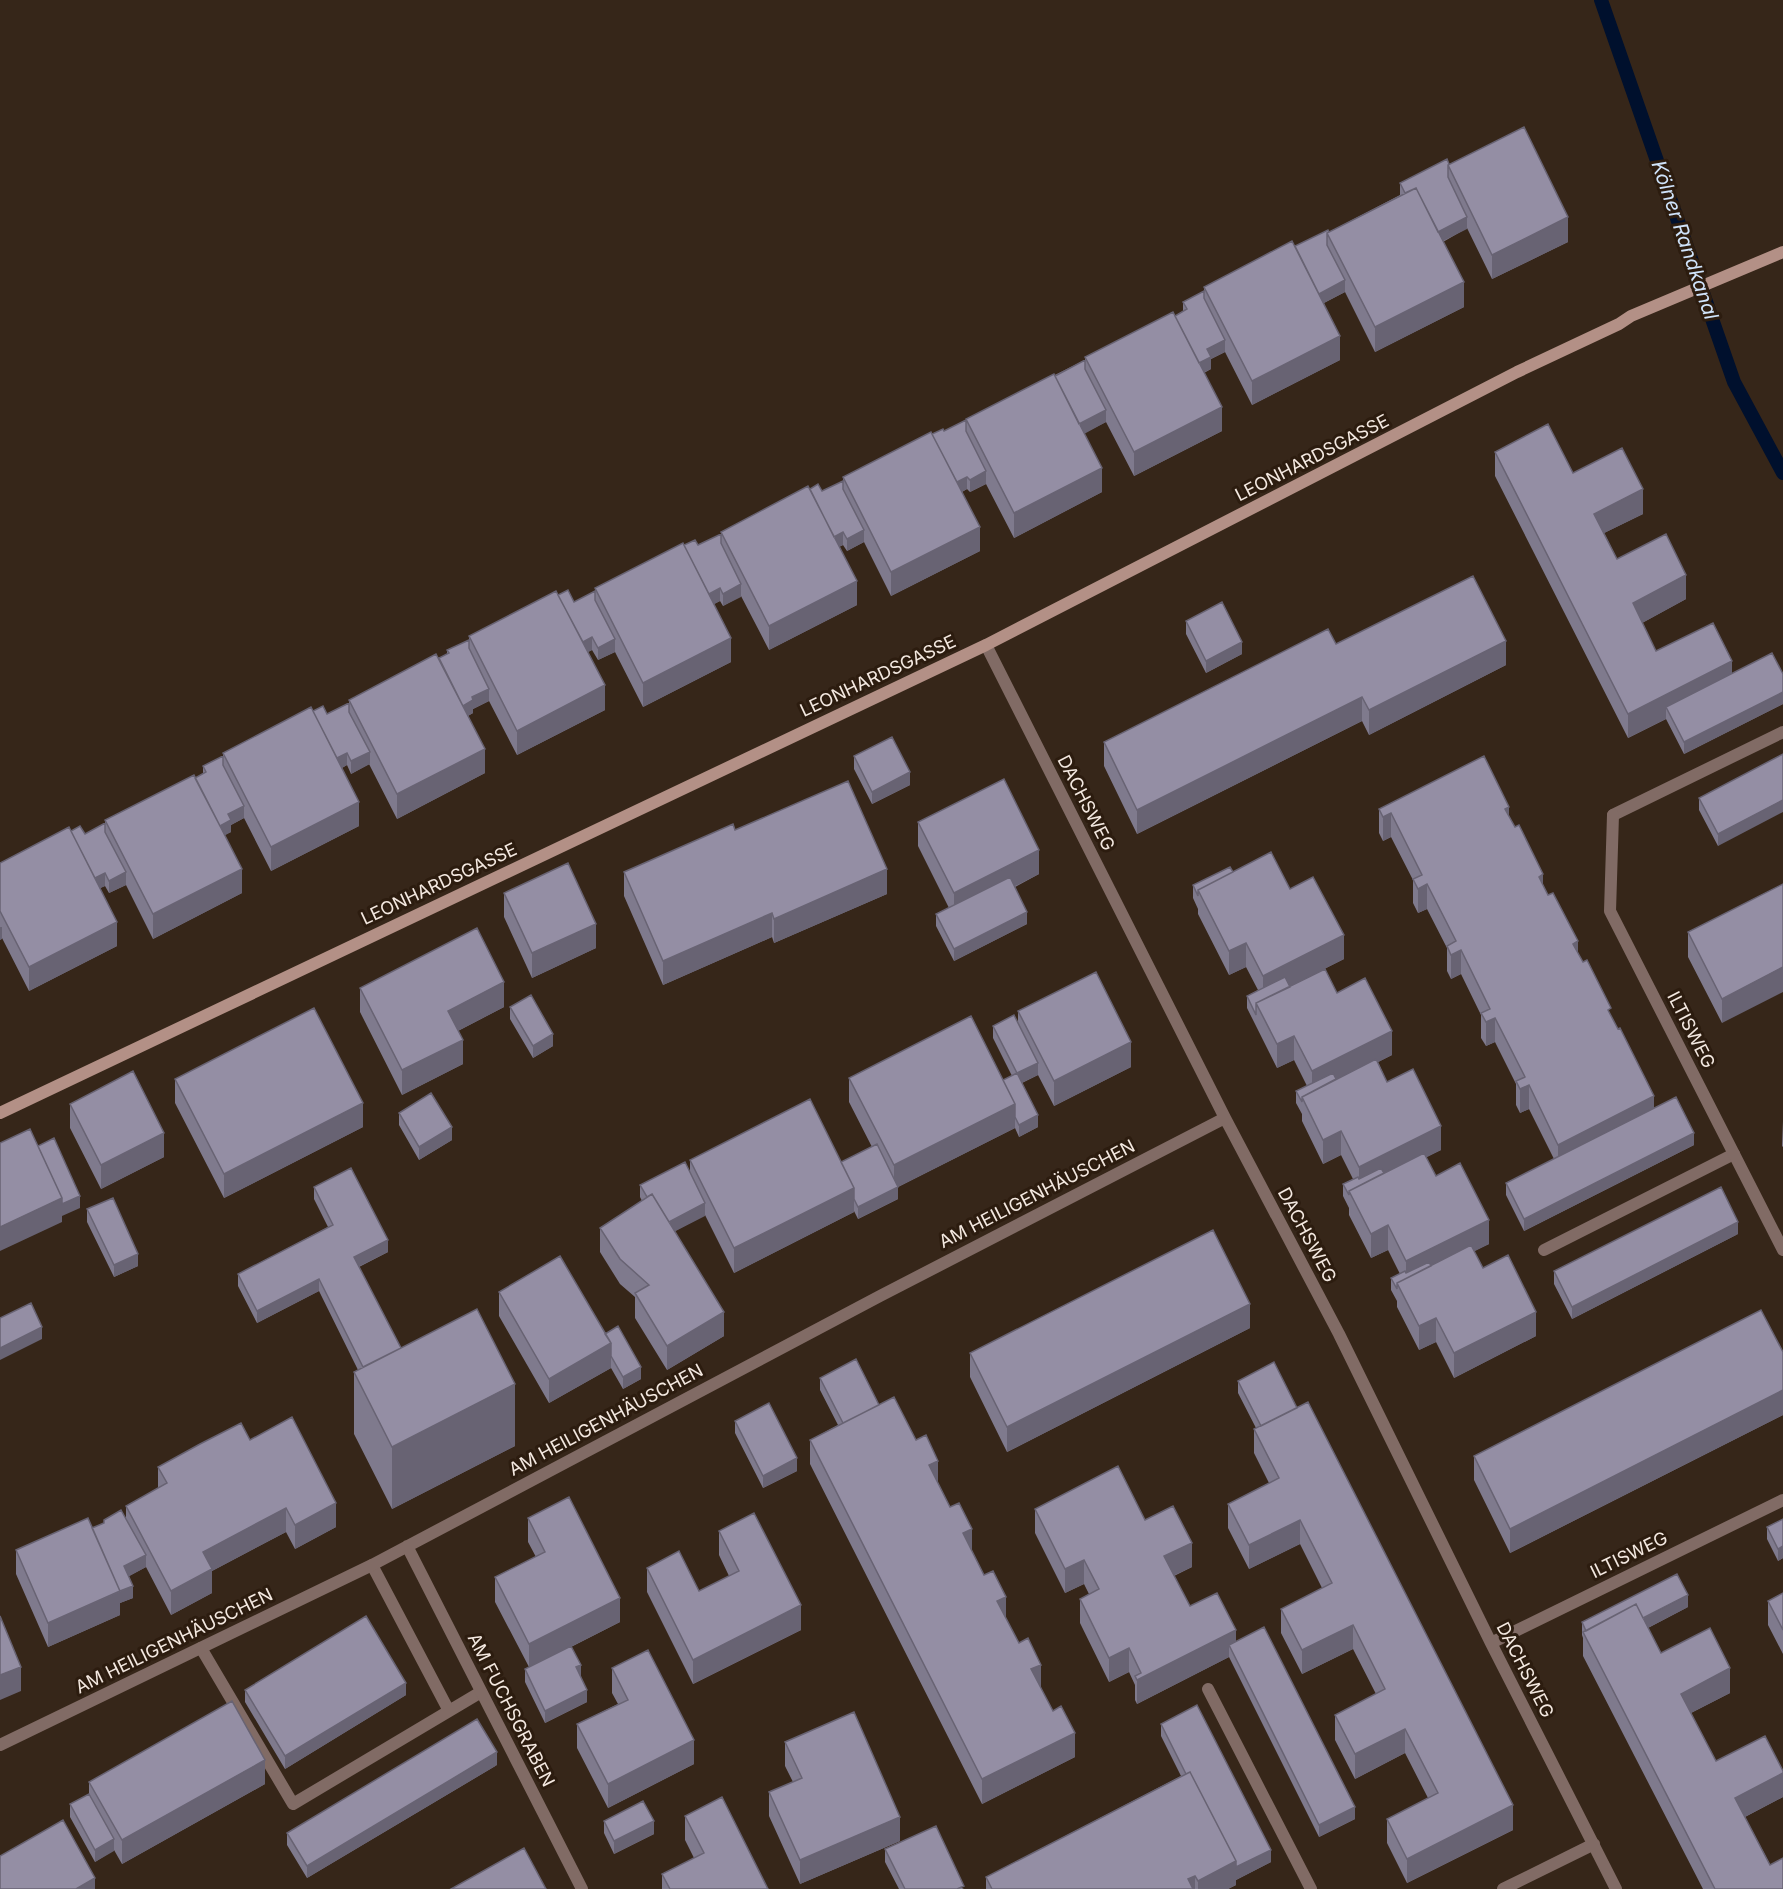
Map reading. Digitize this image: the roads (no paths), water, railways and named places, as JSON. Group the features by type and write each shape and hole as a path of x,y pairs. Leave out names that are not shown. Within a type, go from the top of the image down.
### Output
{"street":[{"name":"LEONHARDSGASSE","path":"0,1113 986,645 1517,372 1619,324 1631,316 1783,252"},
{"name":"DACHSWEG","path":"986,645 1225,1118 1339,1334 1491,1643 1616,1889"},
{"name":"ILTISWEG","path":"1783,732 1613,815 1610,911 1783,1250"},
{"name":"AM HEILIGENHÄUSCHEN","path":"0,1745 372,1565 879,1296 1225,1118"},
{"path":"1544,1250 1734,1154"},
{"name":"ILTISWEG","path":"1491,1643 1783,1500"},
{"name":"AM FUCHSGRABEN","path":"407,1546 582,1889"},
{"path":"372,1565 449,1711"},
{"path":"201,1648 293,1804 481,1692"},
{"path":"1208,1689 1311,1889"},
{"path":"1503,1889 1594,1844"}],"waterway":[{"name":"Kölner Randkanal","path":"1601,0 1734,382 1783,473"}]}
